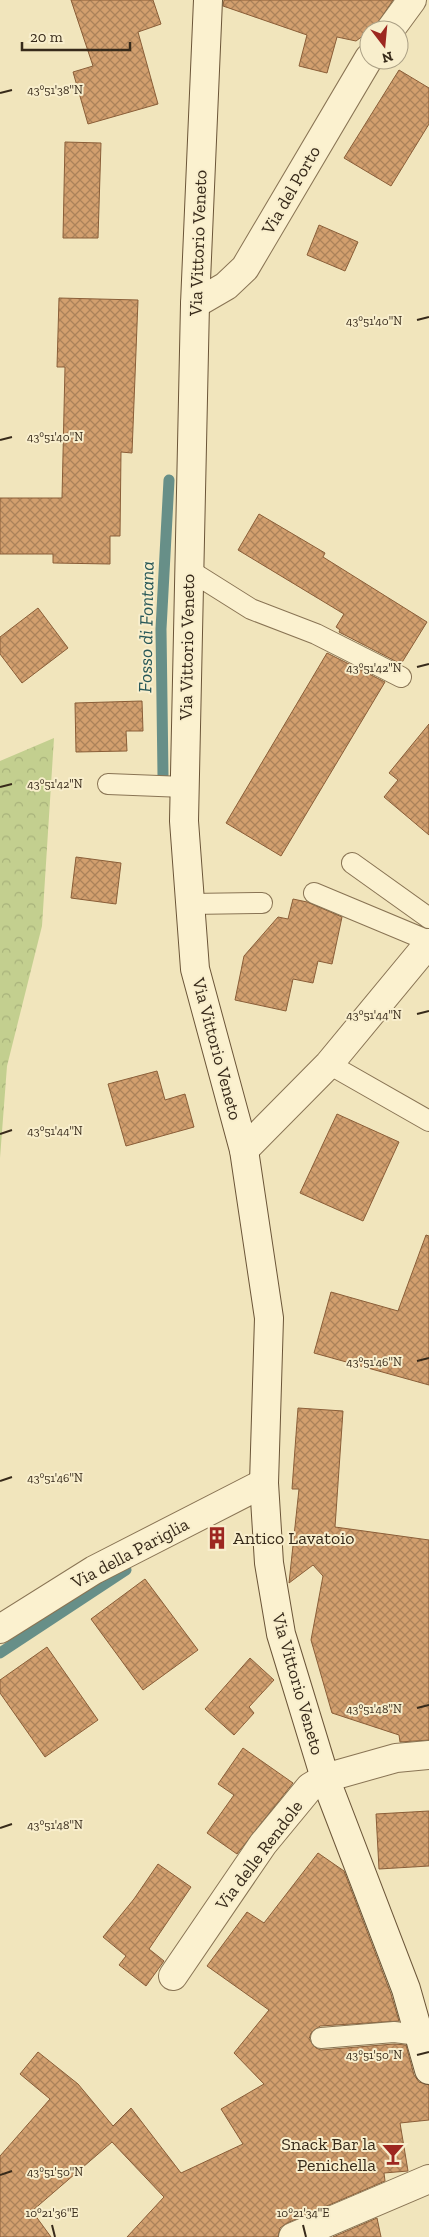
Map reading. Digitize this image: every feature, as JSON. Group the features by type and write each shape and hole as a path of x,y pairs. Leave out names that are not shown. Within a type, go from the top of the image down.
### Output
{"street":[{"name":"Via Vittorio Veneto","path":"208,0 195,304 182,786 195,969 244,1150 269,1318 264,1483 269,1562 281,1634 325,1778 406,1989 429,2070"},
{"path":"397,20 412,0"},
{"name":"Via del Porto","path":"195,304 226,286 245,268 362,70"},
{"path":"244,1150 329,1064 429,942"},
{"name":"Via della Pariglia","path":"0,1629 94,1570 264,1483"},
{"name":"Via delle Rendole","path":"173,1976 263,1844 310,1787 325,1778 396,1758 429,1755"},
{"path":"293,2237 429,2179"}],"lane":[{"path":"189,570 251,609 316,634 401,677"},
{"path":"108,784 182,786"},
{"path":"352,863 429,918"},
{"path":"314,893 429,942"},
{"path":"190,904 262,903"},
{"path":"329,1064 429,1121"},
{"path":"322,2038 394,2032 419,2035"}],"green space":[{"path":"54,738 42,926 7,1066 0,1158 0,761"}],"building":[{"path":"71,0 153,0 161,24 138,32 158,104 88,124 73,72 93,66"},
{"path":"224,0 393,0 380,20 359,20 359,39 356,41 337,37 327,73 299,66 307,35 223,6"},
{"path":"399,70 429,88 429,124 391,186 344,158"},
{"path":"65,142 101,143 98,238 63,238"},
{"path":"319,225 358,242 345,271 307,255"},
{"path":"59,298 138,300 132,453 121,452 120,536 110,536 110,564 53,563 53,554 0,554 0,498 62,498 65,367 57,367"},
{"path":"259,514 325,553 323,557 427,622 401,664 339,632 340,630 336,627 344,614 238,550"},
{"path":"38,608 68,648 22,683 0,654 0,637"},
{"path":"327,653 385,682 281,856 226,823"},
{"path":"142,701 143,731 126,731 127,751 76,752 75,703"},
{"path":"429,724 429,835 384,797 398,780 389,773"},
{"path":"76,857 121,863 116,904 71,898"},
{"path":"293,899 307,902 342,917 332,964 318,961 313,983 293,979 286,1011 235,1000 244,956 278,917 288,919"},
{"path":"157,1071 165,1100 185,1094 194,1127 126,1146 108,1084"},
{"path":"337,1114 399,1142 363,1221 300,1193"},
{"path":"426,1235 429,1236 429,1385 314,1353 331,1292 398,1311"},
{"path":"298,1408 343,1411 335,1527 429,1540 429,1740 400,1742 399,1735 332,1713 311,1640 323,1576 313,1565 289,1583 299,1489 292,1489"},
{"path":"145,1579 198,1650 143,1690 91,1619"},
{"path":"47,1647 98,1720 45,1757 0,1693 0,1680"},
{"path":"250,1658 274,1680 249,1707 254,1713 234,1735 205,1709"},
{"path":"243,1748 293,1783 237,1854 207,1833 234,1795 218,1784"},
{"path":"429,1811 429,1866 379,1869 376,1814"},
{"path":"318,1853 344,1871 391,1994 399,2021 320,2026 311,2033 309,2039 316,2048 321,2050 394,2044 406,2045 414,2075 419,2082 429,2085 429,2120 400,2123 408,2171 384,2173 385,2181 287,2223 280,2228 278,2237 127,2237 164,2197 112,2142 32,2211 51,2237 0,2237 0,2156 50,2099 20,2074 38,2052 78,2084 113,2126 131,2108 181,2173 243,2144 221,2109 264,2084 234,2053 269,2010 207,1966 247,1912 264,1923"},
{"path":"158,1864 191,1887 149,1949 164,1961 146,1986 119,1965 126,1956 103,1937 134,1899"},
{"path":"377,2218 381,2237 333,2237"}],"waterway":[{"name":"Fosso di Fontana","path":"163,775 161,629 169,480"},
{"name":"Fosso di Fontana","path":"0,1653 126,1570"}],"place":[{"name":"Antico Lavatoio","path":"217,1538"},
{"name":"Snack Bar la Penichella","path":"393,2154"}]}
